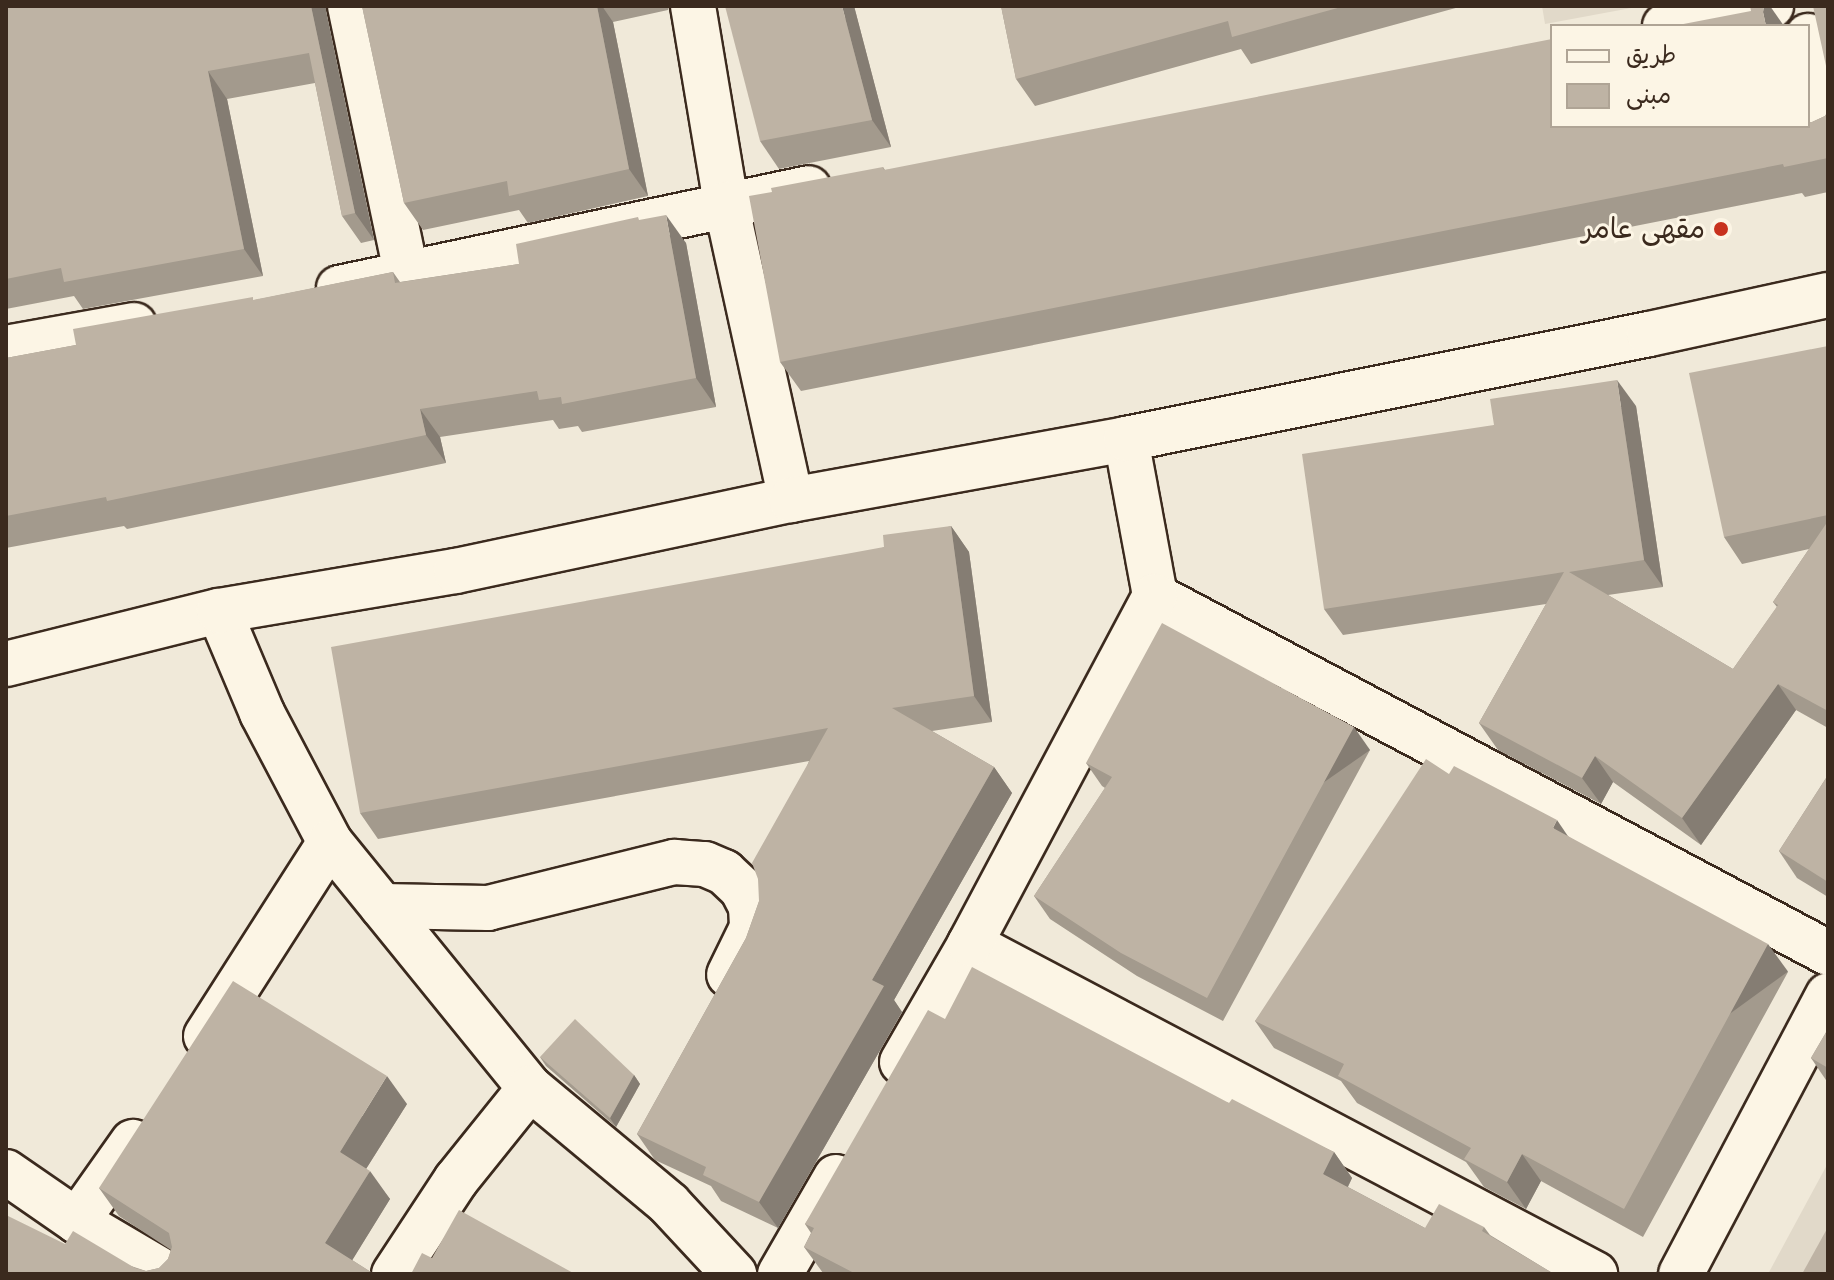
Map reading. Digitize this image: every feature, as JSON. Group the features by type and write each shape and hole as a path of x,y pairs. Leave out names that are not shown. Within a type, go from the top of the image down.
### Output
{"street":[{"path":"350,6 407,276"},
{"path":"693,6 726,204 791,500"},
{"path":"1676,24 1771,6"},
{"path":"1810,45 1828,127"},
{"path":"299,296 407,276 726,204 850,180"},
{"path":"6,664 219,611 456,571 791,500 1126,439 1633,338 1828,295"},
{"path":"6,348 176,318"},
{"path":"883,1095 970,944 1155,596 1126,439"},
{"path":"1155,596 1828,953"},
{"path":"219,611 262,713 330,842 530,1088 669,1204 734,1274"},
{"path":"185,1069 330,842"},
{"path":"382,906 488,908 674,862 705,864 724,872 742,889 752,928 712,1007"},
{"path":"970,944 1595,1274"},
{"path":"1681,1274 1828,995"},
{"path":"394,1274 456,1180 530,1088"},
{"path":"77,1221 158,1107"},
{"path":"623,1166 645,1126"},
{"path":"780,1274 859,1136"},
{"path":"6,1172 77,1221 167,1274"}],"shaded area":[{"path":"1542,6 1642,6 1545,24"},
{"path":"1828,1163 1828,1274 1768,1274"}],"building":[{"path":"6,6 311,6 355,213 342,216 309,53 208,71 244,249 64,282 61,268 6,279"},
{"path":"362,6 597,6 629,169 509,196 507,181 404,203"},
{"path":"725,6 842,6 872,120 760,141"},
{"path":"1001,6 1345,6 1232,37 1228,21 1016,79"},
{"path":"1750,6 1764,6 1766,24 1683,24 1751,11"},
{"path":"1813,6 1828,6 1828,75"},
{"path":"1550,39 1550,128 1810,128 1810,122 1825,116 1828,111 1828,158 1784,167 1783,164 780,362 749,196 772,192 771,188 883,167 884,170"},
{"path":"666,215 696,378 562,404 561,397 539,400 537,391 420,409 426,435 107,501 106,497 6,516 6,358 76,345 73,329 253,297 253,300 393,272 395,283 519,264 516,244 638,217 639,220"},
{"path":"1828,346 1828,515 1724,537 1689,373"},
{"path":"1617,380 1644,560 1569,572 1733,669 1778,605 1773,602 1828,521 1828,711 1778,684 1682,818 1595,756 1582,778 1479,723 1564,572 1324,609 1302,454 1494,425 1490,399"},
{"path":"951,526 974,696 892,708 994,767 872,980 884,986 759,1202 703,1175 706,1167 637,1134 746,938 759,901 758,879 752,863 828,728 360,813 331,647 884,547 883,535"},
{"path":"1162,623 1354,727 1207,998 1121,953 1034,896 1112,777 1086,763"},
{"path":"1426,759 1449,774 1454,766 1557,820 1553,828 1768,944 1624,1209 1522,1154 1507,1182 1464,1159 1471,1148 1338,1076 1344,1064 1255,1021"},
{"path":"1828,775 1828,882 1779,851"},
{"path":"972,967 1229,1103 1232,1099 1334,1152 1323,1174 1425,1228 1439,1204 1484,1227 1482,1231 1554,1274 856,1274 804,1247 814,1228 805,1224 928,1010 945,1019"},
{"path":"233,981 387,1076 340,1152 370,1171 325,1243 374,1274 6,1274 6,1215 65,1244 73,1231 135,1268 146,1271 159,1268 168,1259 172,1247 169,1233 99,1188"},
{"path":"575,1019 634,1075 610,1118 540,1057"},
{"path":"1828,1029 1828,1068 1811,1058"},
{"path":"459,1210 575,1274 411,1274 422,1253 432,1258"},
{"path":"1828,1227 1828,1274 1802,1274"}],"place":[{"name":"مقهى عامر","path":"1721,229"}]}
